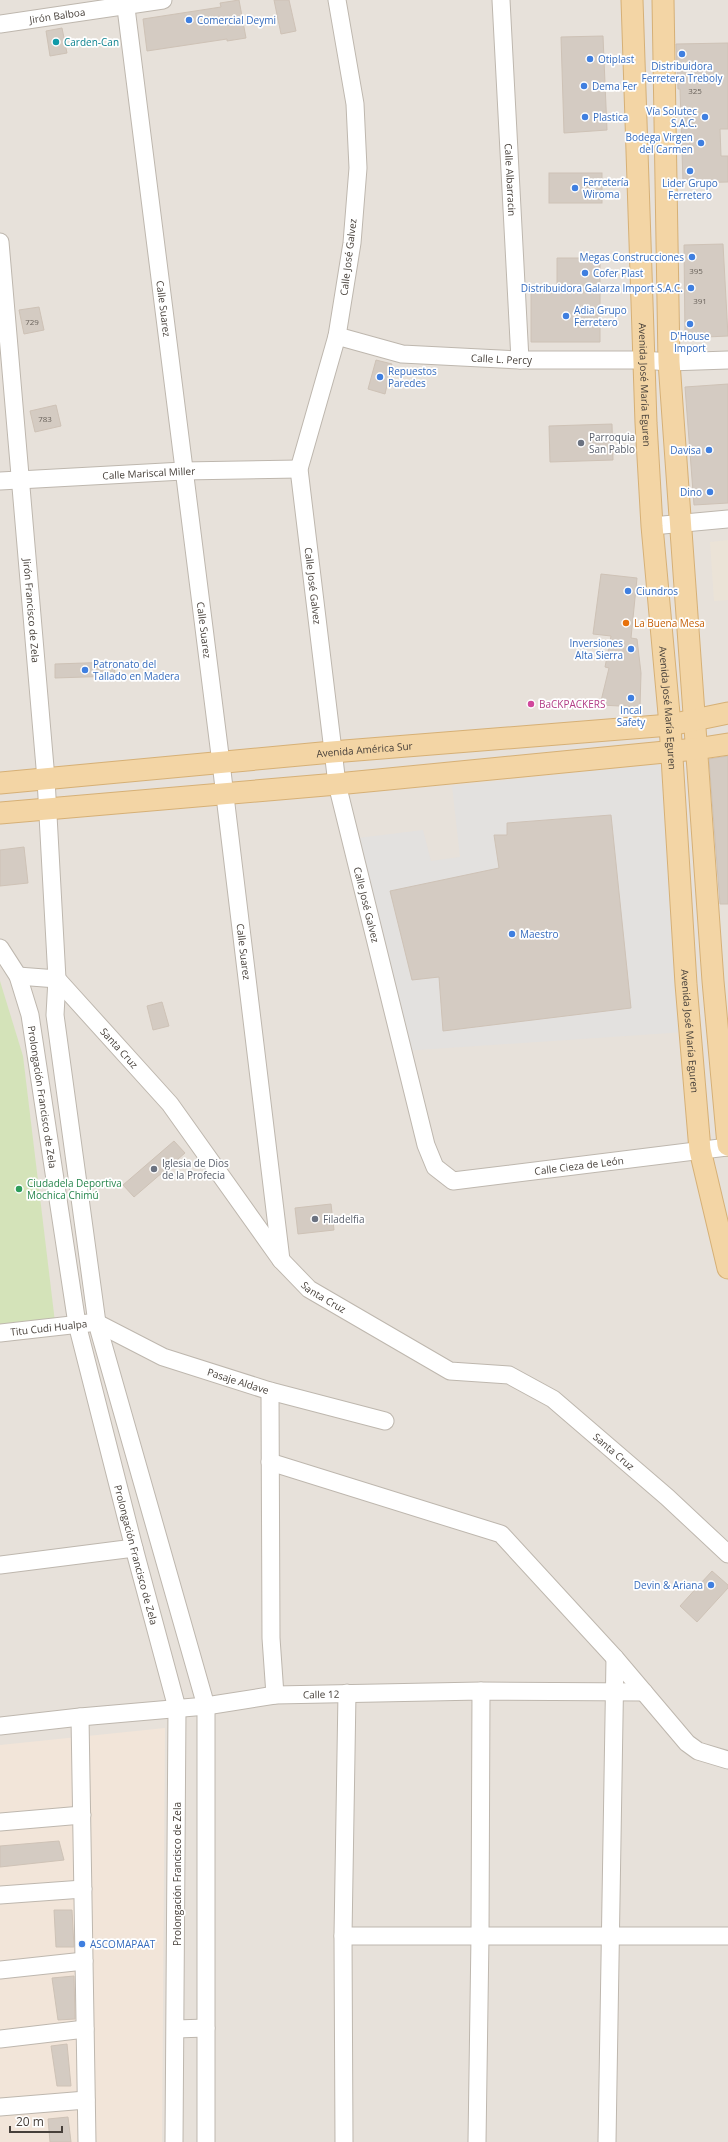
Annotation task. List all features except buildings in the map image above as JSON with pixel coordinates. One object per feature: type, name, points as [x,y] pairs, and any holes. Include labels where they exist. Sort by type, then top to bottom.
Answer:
[{"type":"main road","name":"Avenida José María Eguren","points":[[632,0],[646,423],[652,526],[670,725],[670,752],[686,984],[700,1150],[728,1268]]},
{"type":"main road","points":[[663,0],[669,362],[713,981],[728,1146]]},
{"type":"main road","points":[[646,423],[674,421]]},
{"type":"main road","name":"Avenida América Sur","points":[[0,783],[332,752],[670,725],[728,713]]},
{"type":"main road","points":[[541,736],[545,764]]},
{"type":"main road","points":[[0,813],[337,784],[670,752],[728,744]]},
{"type":"main road","points":[[686,984],[713,981]]},
{"type":"street","name":"Jirón Balboa","points":[[0,24],[126,3],[163,0]]},
{"type":"street","name":"Calle José Galvez","points":[[337,0],[355,104],[358,168],[352,243],[337,336],[299,469],[337,784],[426,1145],[435,1167]]},
{"type":"street","name":"Calle Albarracin","points":[[501,0],[520,360]]},
{"type":"street","name":"Calle Suarez","points":[[126,3],[183,471],[221,763],[281,1260]]},
{"type":"street","name":"Jirón Francisco de Zela","points":[[0,242],[46,779],[57,979]]},
{"type":"street","name":"Calle L. Percy","points":[[337,336],[402,354],[520,360],[643,360],[669,362],[728,360]]},
{"type":"street","name":"Calle Mariscal Miller","points":[[0,481],[183,471],[299,469]]},
{"type":"street","points":[[652,526],[728,519]]},
{"type":"street","points":[[0,948],[18,976],[57,979],[54,1015],[97,1323],[206,1706],[206,2142]]},
{"type":"street","name":"Prolongación Francisco de Zela","points":[[18,976],[30,1015],[78,1324],[134,1548],[177,1708],[176,2029],[174,2142]]},
{"type":"street","name":"Santa Cruz","points":[[57,979],[170,1104],[281,1260],[309,1289],[450,1371],[509,1376],[553,1399],[667,1497],[728,1554]]},
{"type":"street","name":"Calle Cieza de León","points":[[435,1167],[453,1181],[728,1146]]},
{"type":"street","name":"Titu Cudi Hualpa","points":[[0,1333],[97,1323]]},
{"type":"street","name":"Pasaje Aldave","points":[[97,1323],[163,1357],[270,1392],[385,1421]]},
{"type":"street","points":[[270,1392],[271,1638],[275,1695]]},
{"type":"street","points":[[270,1462],[501,1534],[615,1658],[690,1746],[698,1751],[728,1760]]},
{"type":"street","points":[[0,1565],[134,1548]]},
{"type":"street","points":[[606,2142],[616,1691],[615,1658]]},
{"type":"street","points":[[477,2142],[481,1691]]},
{"type":"street","name":"Calle 12","points":[[0,1726],[80,1717],[206,1706],[275,1695],[481,1691],[644,1692]]},
{"type":"street","points":[[344,2142],[343,1936],[347,1693]]},
{"type":"street","points":[[80,1717],[87,2142]]},
{"type":"street","points":[[0,1822],[82,1815]]},
{"type":"street","points":[[0,1895],[83,1888]]},
{"type":"street","points":[[343,1936],[728,1936]]},
{"type":"street","points":[[0,1970],[84,1961]]},
{"type":"street","points":[[176,2029],[206,2028]]},
{"type":"street","points":[[0,2039],[85,2029]]},
{"type":"street","points":[[0,2107],[86,2100]]},
{"type":"shaded area","points":[[0,0],[728,0],[728,2142],[0,2142]]},
{"type":"shaded area","points":[[728,540],[728,600],[714,601],[710,542]]},
{"type":"shaded area","points":[[665,763],[685,1032],[403,1051],[358,838],[423,830],[431,861],[460,857],[452,786]]},
{"type":"shaded area","name":"ASCOMAPAAT","points":[[165,1728],[162,2142],[0,2142],[0,1745]]},
{"type":"green space","name":"Ciudadela Deportiva Mochica Chimú","points":[[0,981],[23,1056],[55,1322],[0,1329]]},
{"type":"place","name":"Comercial Deymi","points":[[189,20]]},
{"type":"place","name":"Carden-Can","points":[[56,42]]},
{"type":"place","name":"Distribuidora Ferretera Treboly","points":[[682,54]]},
{"type":"place","name":"Otiplast","points":[[590,59]]},
{"type":"place","name":"Dema Fer","points":[[584,86]]},
{"type":"place","name":"Plastica","points":[[585,117]]},
{"type":"place","name":"Vía Solutec S.A.C.","points":[[705,117]]},
{"type":"place","name":"Bodega Virgen del Carmen","points":[[701,143]]},
{"type":"place","name":"Lider Grupo Ferretero","points":[[690,171]]},
{"type":"place","name":"Ferretería Wiroma","points":[[575,188]]},
{"type":"place","name":"Megas Construcciones","points":[[692,257]]},
{"type":"place","name":"Cofer Plast","points":[[585,273]]},
{"type":"place","name":"Distribuidora Galarza Import S.A.C.","points":[[691,288]]},
{"type":"place","name":"Adia Grupo Ferretero","points":[[566,316]]},
{"type":"place","name":"D'House Import","points":[[690,324]]},
{"type":"place","name":"Repuestos Paredes","points":[[380,377]]},
{"type":"place","name":"Parroquia San Pablo","points":[[581,443]]},
{"type":"place","name":"Davisa","points":[[709,450]]},
{"type":"place","name":"Dino","points":[[710,492]]},
{"type":"place","name":"Ciundros","points":[[628,591]]},
{"type":"place","name":"La Buena Mesa","points":[[626,623]]},
{"type":"place","name":"Inversiones Alta Sierra","points":[[631,649]]},
{"type":"place","name":"Patronato del Tallado en Madera","points":[[85,670]]},
{"type":"place","name":"Incal Safety","points":[[631,698]]},
{"type":"place","name":"BaCKPACKERS","points":[[531,704]]},
{"type":"place","name":"Maestro","points":[[512,934]]},
{"type":"place","name":"Iglesia de Dios de la Profecia","points":[[154,1169]]},
{"type":"place","name":"Ciudadela Deportiva Mochica Chimú","points":[[19,1189]]},
{"type":"place","name":"Filadelfia","points":[[315,1219]]},
{"type":"place","name":"Devin & Ariana","points":[[711,1585]]},
{"type":"place","name":"ASCOMAPAAT","points":[[82,1944]]}]
